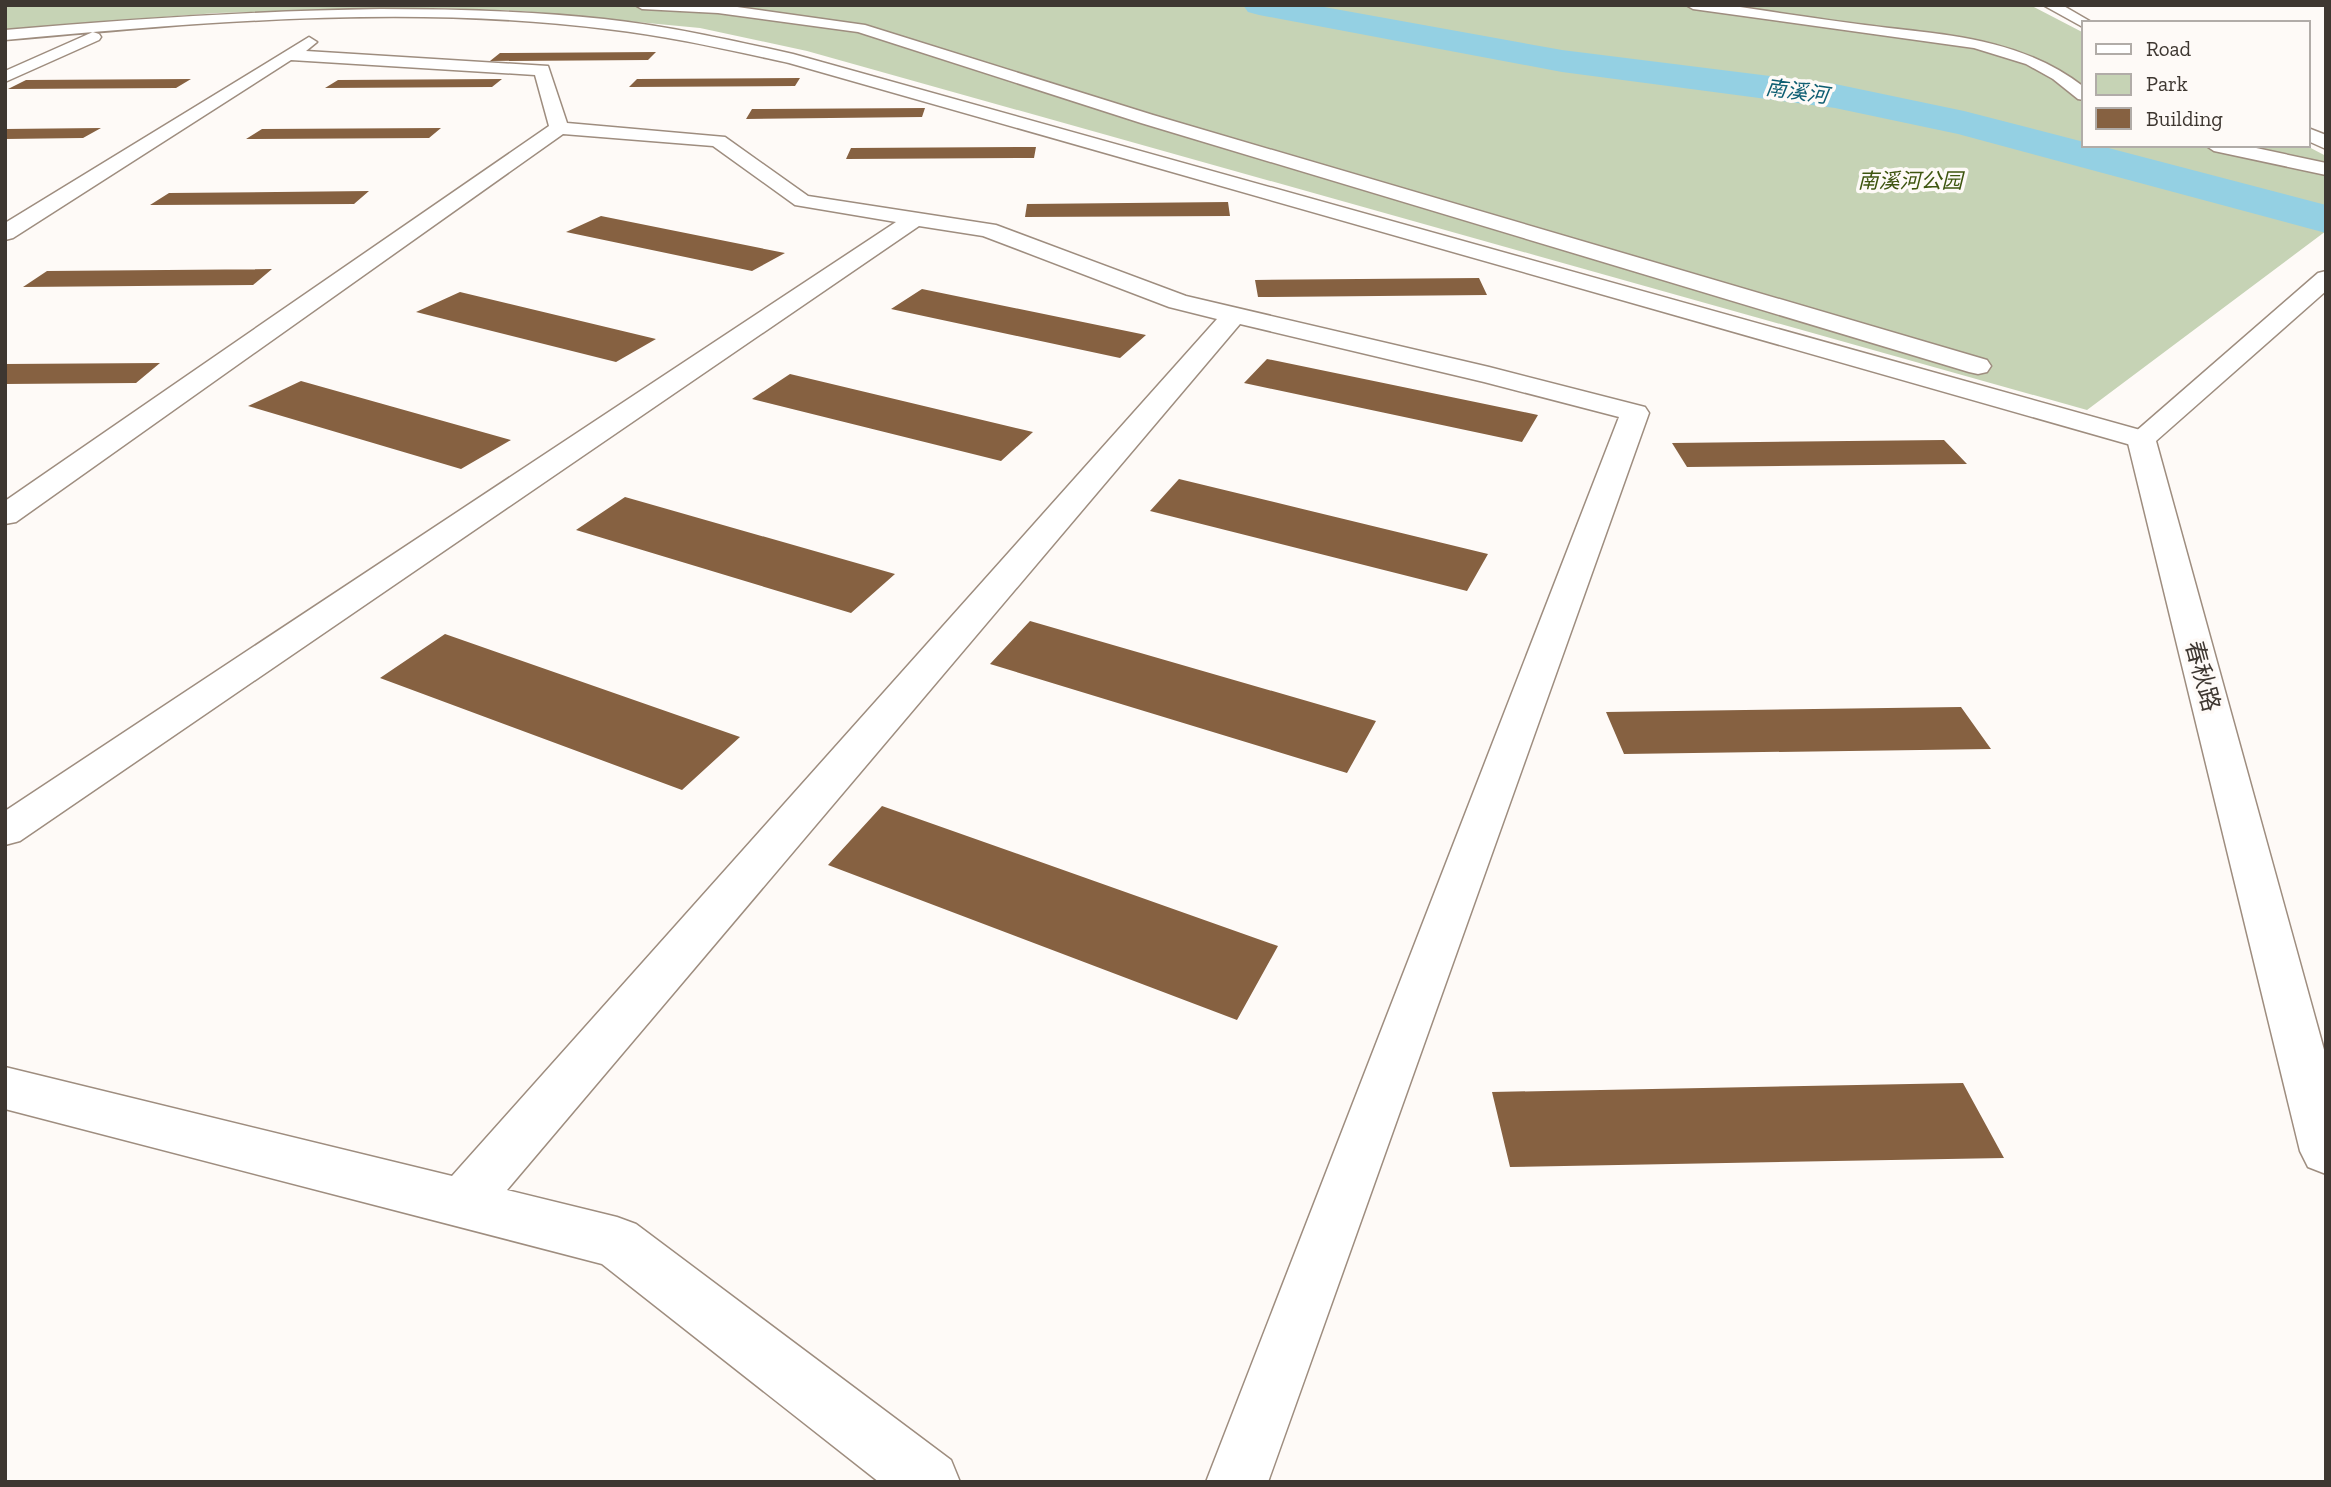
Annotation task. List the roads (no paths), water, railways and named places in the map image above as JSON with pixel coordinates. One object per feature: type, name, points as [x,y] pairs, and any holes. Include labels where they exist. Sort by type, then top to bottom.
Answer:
[{"type":"street","points":[[68,13],[431,5]]},
{"type":"street","points":[[642,5],[718,9],[860,28],[1147,119],[2001,373]]},
{"type":"street","points":[[1693,5],[1853,29],[1966,41],[2020,55],[2040,64],[2060,75],[2082,93]]},
{"type":"street","points":[[2050,5],[2082,21]]},
{"type":"street","points":[[5,233],[353,15]]},
{"type":"street","points":[[5,36],[117,26],[353,15],[468,16],[606,24],[689,37],[793,59],[2146,424],[2326,278]]},
{"type":"street","points":[[5,77],[117,26]]},
{"type":"street","points":[[288,55],[542,70],[559,128]]},
{"type":"street","points":[[5,515],[559,128],[718,141],[802,201],[988,230],[1178,302],[1489,374],[1635,413],[1237,1482]]},
{"type":"street","points":[[2310,135],[2326,143]]},
{"type":"street","points":[[2223,147],[2326,169]]},
{"type":"street","points":[[5,831],[915,219]]},
{"type":"street","points":[[462,1203],[1234,315]]},
{"type":"street","name":"春秋路","points":[[2146,424],[2326,1151]]},
{"type":"street","points":[[5,1088],[617,1242],[929,1482]]},
{"type":"waterway","name":"南溪河","points":[[1259,5],[1562,61],[1835,96],[1964,123],[2326,219]]},
{"type":"park label","name":"南溪河公园","points":[[1910,180]]}]
